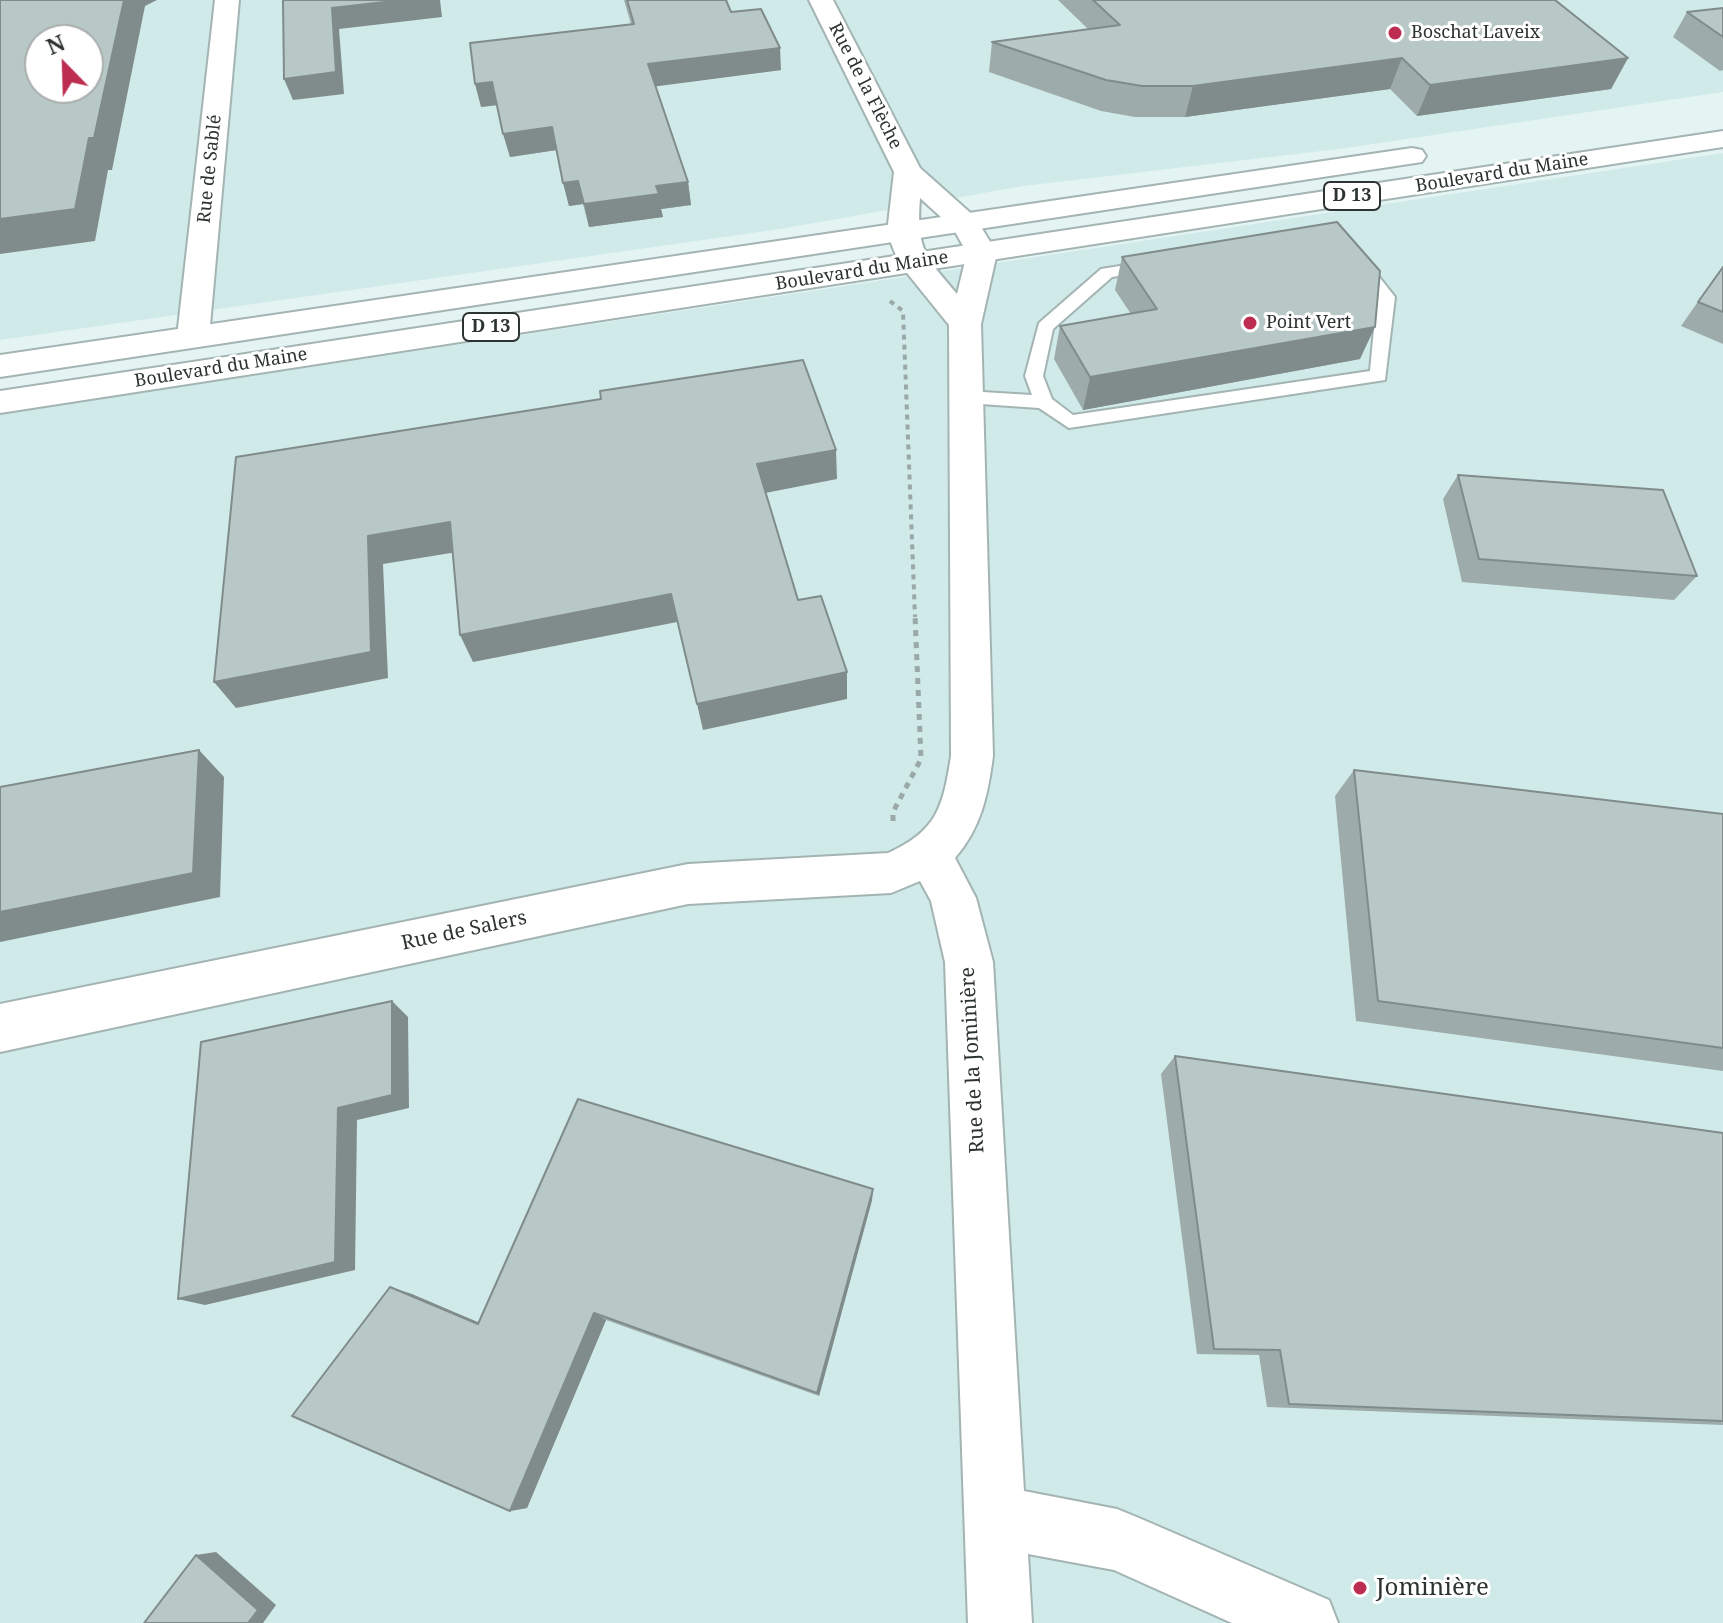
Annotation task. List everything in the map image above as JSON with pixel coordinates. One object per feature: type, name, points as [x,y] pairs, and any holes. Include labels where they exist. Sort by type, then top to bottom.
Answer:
[{"type":"street","name":"Rue de Sablé","points":[[193,337],[227,0]]},
{"type":"street","name":"Rue de la Flèche","points":[[821,0],[908,172]]},
{"type":"street","name":"Boulevard du Maine","points":[[0,402],[1723,139]]},
{"type":"street","name":"Boulevard du Maine","points":[[0,366],[1431,153]]},
{"type":"street","points":[[908,172],[965,223],[982,253],[965,324],[972,756],[964,811],[950,834],[911,864]]},
{"type":"street","points":[[908,172],[902,233],[914,263],[965,324]]},
{"type":"street","name":"Rue de Salers","points":[[0,1028],[688,884],[911,864]]},
{"type":"street","name":"Rue de la Jominière","points":[[911,864],[953,898],[969,962],[1000,1623]]},
{"type":"street","points":[[997,1517],[1117,1540],[1306,1623]]},
{"type":"lane","points":[[1169,264],[1107,273],[1045,327],[1034,376],[1044,402],[1069,422],[1379,376],[1386,297],[1350,251]]},
{"type":"lane","points":[[966,397],[1044,402]]},
{"type":"path","points":[[885,297],[903,311],[921,759],[893,812],[911,864]]},
{"type":"shaded area","points":[[0,0],[1723,0],[1723,92],[1339,149],[1023,186],[780,229],[0,340]]},
{"type":"shaded area","points":[[1723,153],[1723,1623],[0,1623],[0,414]]},
{"type":"building","points":[[0,0],[124,0],[104,92],[104,24],[24,24],[24,104],[101,104],[94,138],[89,138],[75,209],[0,219]]},
{"type":"building","points":[[283,0],[402,0],[332,8],[336,72],[284,79]]},
{"type":"building","points":[[627,0],[726,0],[731,12],[761,9],[780,48],[648,64],[688,182],[656,186],[659,194],[584,204],[578,181],[563,183],[552,127],[503,134],[492,82],[475,84],[470,43],[634,24]]},
{"type":"building","points":[[1093,0],[1555,0],[1628,58],[1430,85],[1402,58],[1193,86],[1142,86],[1106,80],[992,42],[1120,25]]},
{"type":"building","points":[[1723,8],[1723,37],[1687,12]]},
{"type":"building","name":"Point Vert","points":[[1337,222],[1380,271],[1375,327],[1090,377],[1060,326],[1157,309],[1122,257]]},
{"type":"building","points":[[1723,267],[1723,312],[1698,302]]},
{"type":"building","points":[[803,360],[836,450],[757,464],[798,600],[821,596],[847,672],[697,704],[671,594],[460,635],[450,522],[368,536],[371,652],[214,682],[236,457],[601,399],[600,391]]},
{"type":"building","points":[[1458,475],[1663,490],[1697,576],[1479,559]]},
{"type":"building","points":[[199,750],[193,873],[0,912],[0,787]]},
{"type":"building","points":[[1354,770],[1723,814],[1723,1048],[1378,1001]]},
{"type":"building","points":[[392,1001],[392,1095],[338,1108],[335,1262],[178,1299],[201,1042]]},
{"type":"building","points":[[1175,1056],[1723,1133],[1723,1421],[1289,1404],[1280,1350],[1214,1349]]},
{"type":"building","points":[[578,1099],[873,1189],[817,1393],[594,1313],[510,1511],[292,1416],[390,1287],[478,1324]]},
{"type":"building","points":[[196,1555],[258,1610],[248,1623],[144,1623]]},
{"type":"place","name":"Boschat Laveix","points":[[1395,33]]},
{"type":"place","name":"Point Vert","points":[[1250,323]]},
{"type":"place","name":"Jominière","points":[[1360,1588]]}]
